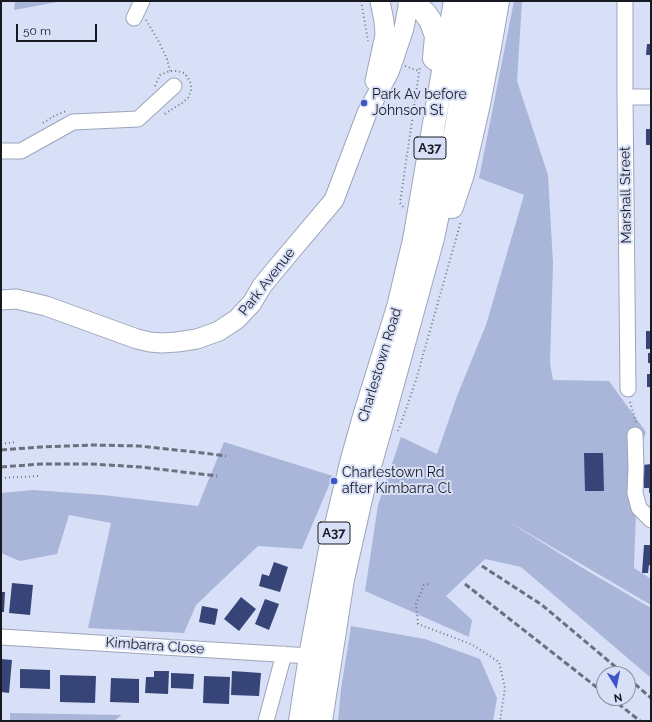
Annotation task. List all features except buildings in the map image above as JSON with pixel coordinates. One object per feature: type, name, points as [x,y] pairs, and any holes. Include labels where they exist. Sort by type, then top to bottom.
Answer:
[{"type":"highway","points":[[412,1],[430,20],[436,36],[434,58],[442,73]]},
{"type":"highway","name":"A37","points":[[442,73],[455,1]]},
{"type":"highway","points":[[433,238],[445,230],[462,174],[479,104],[498,1]]},
{"type":"highway","name":"A37","points":[[433,238],[456,128],[475,6]]},
{"type":"highway","name":"Charlestown Road","points":[[300,721],[310,656],[337,519],[365,413],[398,307],[414,240],[442,73]]},
{"type":"highway","name":"Charlestown Road","points":[[321,721],[343,579],[363,490],[433,238]]},
{"type":"main road","name":"Park Avenue","points":[[367,113],[384,39],[384,21],[380,1]]},
{"type":"main road","points":[[392,1],[404,1]]},
{"type":"main road","name":"Park Avenue","points":[[1,300],[16,300],[46,306],[124,335],[150,342],[162,343],[197,339],[220,331],[237,320],[252,303],[266,281],[334,200],[367,113],[393,61],[404,28],[408,1]]},
{"type":"street","name":"Marshall Street","points":[[625,1],[628,389]]},
{"type":"street","points":[[475,6],[482,35],[490,47]]},
{"type":"street","points":[[1,151],[21,151],[73,122],[138,119],[174,86]]},
{"type":"street","points":[[625,97],[651,97]]},
{"type":"street","points":[[635,435],[635,493],[639,508],[651,520]]},
{"type":"street","name":"Charlestown Road","points":[[313,721],[314,669],[310,656],[322,647],[328,611],[343,579]]},
{"type":"street","name":"Kimbarra Close","points":[[1,636],[310,656]]},
{"type":"street","points":[[266,721],[284,654]]},
{"type":"path","points":[[361,1],[369,43]]},
{"type":"path","points":[[137,11],[147,21],[158,40],[167,59],[170,71]]},
{"type":"path","points":[[400,203],[420,63]]},
{"type":"path","points":[[404,66],[419,71]]},
{"type":"path","points":[[628,389],[628,395],[636,424],[635,435]]},
{"type":"path","points":[[1,444],[16,442]]},
{"type":"path","points":[[1,478],[39,476]]},
{"type":"path","points":[[428,584],[424,586],[416,604],[418,624],[471,644],[499,662],[505,688],[500,721]]},
{"type":"shaded area","points":[[15,1],[63,1],[14,10]]},
{"type":"shaded area","points":[[514,1],[522,1],[517,81],[548,175],[553,263],[550,363],[553,380],[609,381],[646,432],[638,454],[634,568],[651,579],[651,605],[506,520],[586,570],[651,608],[651,678],[521,567],[485,559],[446,596],[472,620],[469,637],[365,591],[378,505],[401,437],[437,454],[457,396],[486,325],[524,195],[479,178]]},
{"type":"shaded area","points":[[224,442],[333,476],[302,549],[258,546],[196,605],[184,633],[88,628],[111,523],[69,515],[57,554],[20,561],[1,553],[1,493],[33,490],[103,495],[198,506]]},
{"type":"shaded area","points":[[351,626],[425,639],[480,659],[497,698],[493,721],[338,721],[341,689]]},
{"type":"shaded area","points":[[10,713],[122,715],[114,721],[10,721]]},
{"type":"railway","points":[[1,450],[94,445],[139,446],[226,456]]},
{"type":"railway","points":[[1,467],[41,464],[91,464],[141,467],[217,476]]},
{"type":"railway","points":[[482,566],[542,605],[614,666]]},
{"type":"railway","points":[[465,584],[596,687]]},
{"type":"railway","points":[[636,685],[651,698]]},
{"type":"railway","points":[[621,706],[640,721]]},
{"type":"place","name":"Park Av before Johnson St","points":[[364,103]]},
{"type":"place","name":"Charlestown Rd after Kimbarra Cl","points":[[334,481]]}]
